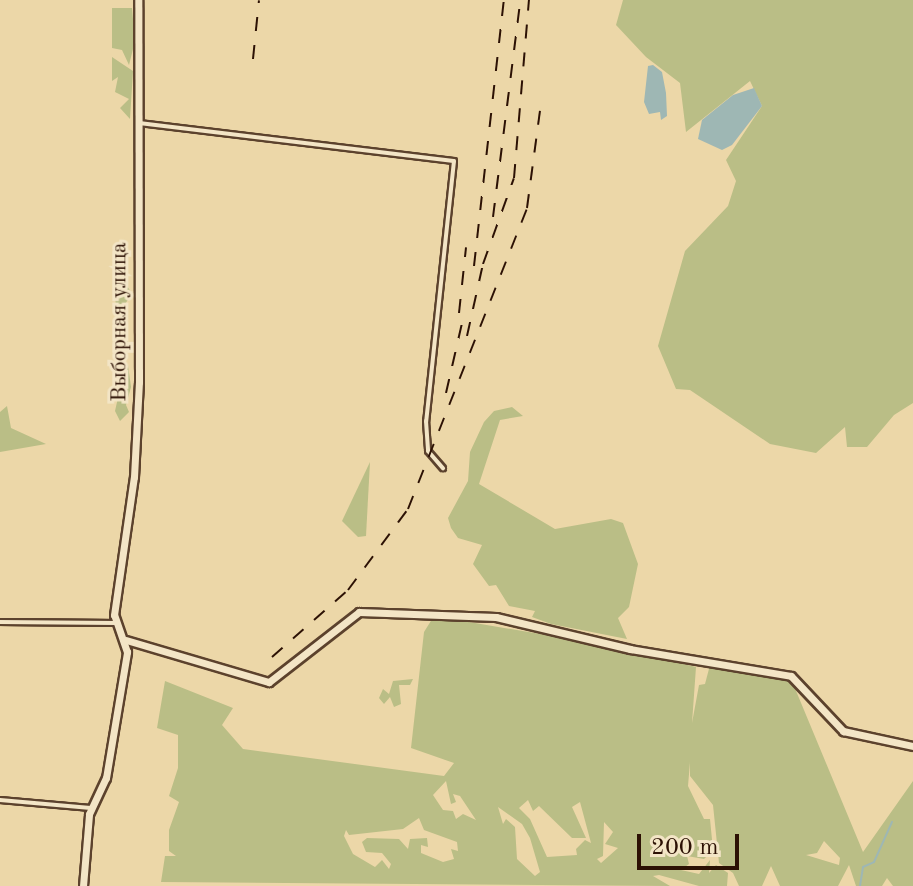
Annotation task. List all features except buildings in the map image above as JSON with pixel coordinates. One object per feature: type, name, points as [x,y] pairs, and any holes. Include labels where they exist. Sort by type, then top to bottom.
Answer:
[{"type":"main road","name":"Выборная улица","points":[[115,623],[139,396],[138,0]]},
{"type":"main road","points":[[126,640],[269,682],[359,612],[496,617],[630,649],[791,676],[843,731],[913,746]]},
{"type":"main road","points":[[83,886],[91,808],[109,764],[126,640],[115,623]]},
{"type":"street","points":[[139,123],[454,161],[426,421],[428,451],[443,468]]},
{"type":"street","points":[[0,622],[115,623]]},
{"type":"street","points":[[0,800],[91,808]]},
{"type":"green space","points":[[623,0],[913,0],[913,403],[894,415],[867,447],[847,447],[845,427],[816,453],[770,444],[690,390],[676,389],[658,346],[685,251],[728,206],[736,181],[726,160],[762,106],[750,81],[686,132],[680,83],[646,57],[616,25]]},
{"type":"green space","points":[[112,8],[132,8],[135,41],[129,65],[122,50],[112,48]]},
{"type":"green space","points":[[112,57],[133,71],[130,119],[120,108],[129,99],[115,92],[118,77],[112,81]]},
{"type":"green space","points":[[125,282],[132,294],[125,304],[128,343],[123,359],[115,298]]},
{"type":"green space","points":[[122,362],[128,365],[131,387],[126,405],[129,412],[120,421],[115,411],[122,380],[117,364]]},
{"type":"green space","points":[[7,406],[11,428],[46,444],[0,452],[0,412]]},
{"type":"green space","points":[[512,407],[523,416],[500,420],[479,484],[555,529],[611,519],[623,523],[638,564],[629,607],[618,618],[627,639],[551,624],[532,617],[535,611],[509,606],[496,585],[489,586],[473,564],[482,545],[458,538],[451,528],[448,518],[468,481],[470,452],[484,422],[494,411]]},
{"type":"green space","points":[[370,462],[366,536],[358,537],[342,521]]},
{"type":"green space","points":[[434,616],[605,645],[696,667],[692,723],[699,685],[705,684],[710,665],[782,677],[794,686],[863,852],[913,781],[913,886],[893,886],[887,878],[882,886],[856,886],[849,865],[838,886],[780,886],[771,866],[762,886],[739,886],[733,873],[719,863],[713,805],[690,776],[690,762],[688,786],[704,819],[710,819],[713,850],[704,859],[687,856],[689,864],[681,870],[699,874],[710,860],[709,873],[716,865],[728,873],[727,886],[699,886],[659,875],[653,876],[670,886],[161,882],[165,856],[176,856],[169,851],[169,830],[179,802],[169,796],[178,768],[178,735],[157,728],[165,681],[233,708],[222,725],[243,749],[444,776],[454,763],[411,748],[424,632]],"holes":[[[446,781],[451,804],[456,802],[453,794],[460,796],[476,820],[463,814],[456,819],[453,811],[443,810],[433,795]],[[528,800],[533,811],[539,806],[572,838],[586,838],[572,807],[580,802],[591,843],[585,840],[576,849],[577,855],[547,857],[530,819],[519,808]],[[498,807],[522,824],[530,838],[540,872],[535,876],[517,859],[515,827],[506,819],[503,824]],[[419,818],[424,830],[457,842],[458,851],[451,849],[454,859],[443,862],[421,853],[421,845],[428,847],[427,838],[410,839],[408,849],[399,839],[367,838],[362,842],[366,852],[382,853],[391,864],[389,869],[382,860],[375,867],[353,854],[344,836],[346,830],[349,835],[403,829]],[[604,822],[613,832],[605,844],[618,848],[601,863],[597,859],[603,856]],[[824,841],[840,858],[839,865],[806,855],[817,853]]]},
{"type":"green space","points":[[413,679],[410,685],[399,685],[401,704],[394,707],[390,697],[384,704],[379,698],[383,689],[389,694],[393,681]]},
{"type":"water","points":[[653,65],[662,72],[666,93],[667,116],[661,120],[660,112],[649,114],[644,102],[648,66]]},
{"type":"water","points":[[754,88],[762,106],[732,145],[722,150],[698,139],[702,120],[733,95]]},
{"type":"waterway","points":[[860,886],[863,867],[874,862],[892,822]]},
{"type":"railway","points":[[253,59],[259,0]]},
{"type":"railway","points":[[474,266],[504,0]]},
{"type":"railway","points":[[467,336],[483,264],[514,178],[529,0]]},
{"type":"railway","points":[[493,217],[520,2]]},
{"type":"railway","points":[[272,657],[348,590],[408,509],[527,208],[541,103]]},
{"type":"railway","points":[[459,313],[466,247]]},
{"type":"railway","points":[[446,393],[462,323]]}]
